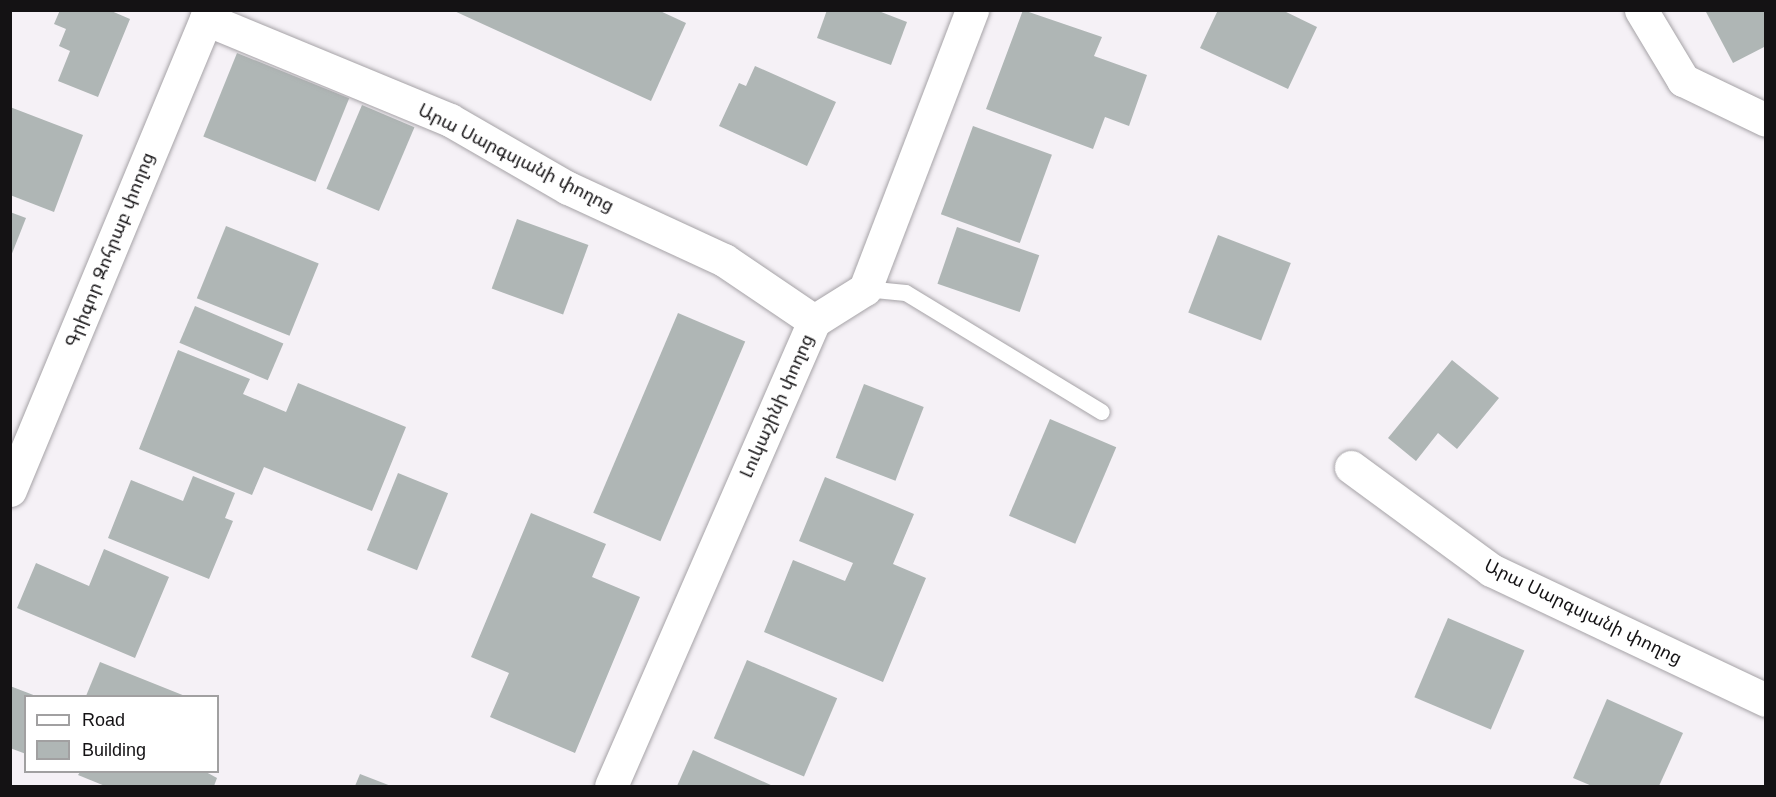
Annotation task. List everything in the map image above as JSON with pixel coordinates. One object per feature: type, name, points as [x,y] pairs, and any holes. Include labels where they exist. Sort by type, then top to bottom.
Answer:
[{"type":"street","points":[[865,289],[972,10]]},
{"type":"street","points":[[1641,10],[1683,80],[1766,120]]},
{"type":"street","name":"Արա Սարգսյանի փողոց","points":[[207,14],[450,120],[568,188],[724,260],[814,321]]},
{"type":"street","name":"Գրիգոր Զոհրաբ փողոց","points":[[10,490],[207,14]]},
{"type":"street","name":"Լուկաշինի փողոց","points":[[611,786],[814,321],[865,289]]},
{"type":"street","name":"Արա Սարգսյանի փողոց","points":[[1351,467],[1491,570],[1766,700]]},
{"type":"lane","points":[[865,289],[906,293],[1102,412]]},
{"type":"building","points":[[60,10],[109,10],[130,19],[98,97],[58,81],[70,51],[59,46],[66,29],[54,24]]},
{"type":"building","points":[[452,10],[658,10],[686,23],[651,101]]},
{"type":"building","points":[[827,10],[876,10],[907,22],[891,65],[817,38]]},
{"type":"building","points":[[1023,10],[1102,37],[1094,56],[1147,75],[1129,126],[1105,117],[1093,149],[986,109]]},
{"type":"building","points":[[1218,10],[1282,10],[1317,27],[1288,89],[1200,48]]},
{"type":"building","points":[[1705,10],[1766,10],[1766,46],[1733,63]]},
{"type":"building","points":[[237,53],[349,98],[315,182],[203,136]]},
{"type":"building","points":[[755,66],[836,102],[807,166],[719,126],[739,83],[746,86]]},
{"type":"building","points":[[362,105],[414,127],[379,211],[326,189]]},
{"type":"building","points":[[10,107],[83,135],[54,212],[10,195]]},
{"type":"building","points":[[973,126],[1052,155],[1020,243],[941,214]]},
{"type":"building","points":[[10,212],[26,218],[11,256],[10,256]]},
{"type":"building","points":[[517,219],[588,245],[563,315],[492,289]]},
{"type":"building","points":[[226,226],[319,263],[289,336],[197,298]]},
{"type":"building","points":[[957,227],[1039,255],[1020,312],[937,284]]},
{"type":"building","points":[[1218,235],[1291,263],[1261,340],[1188,312]]},
{"type":"building","points":[[195,306],[283,344],[268,380],[179,343]]},
{"type":"building","points":[[678,313],[745,342],[660,541],[593,513]]},
{"type":"building","points":[[178,350],[250,379],[243,394],[286,412],[298,383],[406,427],[372,511],[264,467],[252,495],[139,449]]},
{"type":"building","points":[[1452,360],[1499,398],[1457,449],[1438,433],[1416,461],[1388,438]]},
{"type":"building","points":[[864,384],[924,407],[895,481],[836,458]]},
{"type":"building","points":[[1050,419],[1116,447],[1075,544],[1009,516]]},
{"type":"building","points":[[398,473],[448,493],[417,570],[367,550]]},
{"type":"building","points":[[193,476],[235,493],[225,518],[233,521],[209,579],[108,538],[131,480],[183,501]]},
{"type":"building","points":[[825,477],[914,514],[893,564],[926,578],[883,682],[764,632],[793,560],[845,581],[853,563],[799,541]]},
{"type":"building","points":[[531,513],[606,544],[592,577],[640,597],[575,753],[490,717],[509,673],[471,657]]},
{"type":"building","points":[[104,549],[169,577],[135,658],[17,608],[36,563],[89,586]]},
{"type":"building","points":[[1448,618],[1524,650],[1491,730],[1414,697]]},
{"type":"building","points":[[747,660],[837,698],[804,777],[714,738]]},
{"type":"building","points":[[100,662],[182,695],[86,695]]},
{"type":"building","points":[[10,686],[33,695],[24,695],[24,753],[10,748]]},
{"type":"building","points":[[1607,699],[1683,733],[1659,786],[1592,786],[1573,778]]},
{"type":"building","points":[[693,750],[773,786],[677,786]]},
{"type":"building","points":[[79,773],[208,773],[217,778],[214,786],[105,786],[78,775]]},
{"type":"building","points":[[360,774],[391,786],[355,786]]}]
